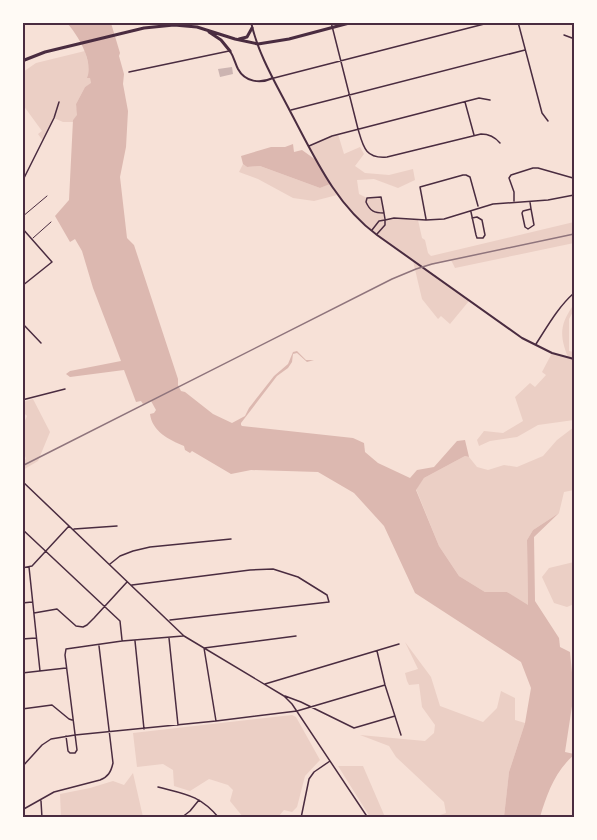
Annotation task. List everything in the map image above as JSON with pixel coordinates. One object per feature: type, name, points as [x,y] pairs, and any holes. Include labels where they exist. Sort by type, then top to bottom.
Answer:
[{"type":"main road","points":[[22,61],[45,52],[160,26],[187,26],[258,44],[289,39],[353,22]]},
{"type":"main road","points":[[235,39],[247,37],[252,28]]},
{"type":"main road","points":[[205,30],[221,40],[230,51]]},
{"type":"street","points":[[251,22],[262,57],[309,147],[337,195],[355,217],[376,235],[503,326],[552,353],[574,359]]},
{"type":"street","points":[[331,22],[358,129],[367,152],[374,157],[387,157],[474,135],[488,134],[500,143]]},
{"type":"street","points":[[129,72],[230,51],[239,70],[248,79],[259,81],[492,22]]},
{"type":"street","points":[[518,22],[542,113],[548,121]]},
{"type":"street","points":[[564,35],[574,37]]},
{"type":"street","points":[[290,110],[525,50]]},
{"type":"street","points":[[309,147],[332,136],[465,101],[479,98],[490,100]]},
{"type":"street","points":[[465,101],[474,135]]},
{"type":"street","points":[[22,182],[54,118],[59,102]]},
{"type":"street","points":[[514,202],[514,192],[509,178],[511,175],[538,168],[573,178]]},
{"type":"street","points":[[574,173],[574,189]]},
{"type":"street","points":[[426,220],[420,188],[463,175],[470,177],[479,208]]},
{"type":"street","points":[[371,231],[379,221],[394,218],[444,219],[493,204],[530,202],[574,195]]},
{"type":"street","points":[[376,235],[385,220],[384,213],[381,197],[367,198],[366,202],[370,210],[384,213]]},
{"type":"street","points":[[530,202],[534,225],[526,228],[522,213],[531,209]]},
{"type":"street","points":[[470,210],[476,235],[483,238],[485,235],[482,220],[477,217],[472,218]]},
{"type":"street","points":[[22,228],[52,262],[22,286]]},
{"type":"street","points":[[536,345],[552,320],[574,293]]},
{"type":"street","points":[[22,323],[41,343]]},
{"type":"street","points":[[22,330],[26,327]]},
{"type":"street","points":[[22,400],[65,388]]},
{"type":"street","points":[[23,482],[184,636],[284,696],[354,728],[395,716]]},
{"type":"street","points":[[22,568],[29,567],[70,526]]},
{"type":"street","points":[[73,529],[117,526]]},
{"type":"street","points":[[22,529],[120,621],[123,641]]},
{"type":"street","points":[[110,564],[120,556],[150,547],[231,539]]},
{"type":"street","points":[[29,567],[40,671]]},
{"type":"street","points":[[131,585],[273,569],[298,577],[327,595],[329,602],[168,621]]},
{"type":"street","points":[[34,613],[57,609],[76,626],[87,626],[128,582]]},
{"type":"street","points":[[22,603],[33,602]]},
{"type":"street","points":[[66,736],[68,752],[72,754],[77,750],[66,649],[184,636]]},
{"type":"street","points":[[204,648],[296,636]]},
{"type":"street","points":[[169,637],[178,725]]},
{"type":"street","points":[[22,639],[37,638]]},
{"type":"street","points":[[135,640],[144,729]]},
{"type":"street","points":[[264,685],[399,644]]},
{"type":"street","points":[[22,810],[54,792],[99,780],[109,774],[113,763],[99,645]]},
{"type":"street","points":[[204,648],[216,721]]},
{"type":"street","points":[[376,650],[401,735]]},
{"type":"street","points":[[22,673],[67,668]]},
{"type":"street","points":[[22,767],[51,738],[297,711],[385,685]]},
{"type":"street","points":[[284,696],[297,711],[368,818]]},
{"type":"street","points":[[22,709],[52,705],[73,720]]},
{"type":"street","points":[[301,818],[309,779],[314,772],[330,761]]},
{"type":"street","points":[[158,787],[200,800],[207,804],[219,818]]},
{"type":"street","points":[[40,800],[42,818]]},
{"type":"street","points":[[181,818],[190,812],[200,800]]},
{"type":"lane","points":[[22,217],[47,196]]},
{"type":"lane","points":[[32,239],[51,222]]},
{"type":"shaded area","points":[[67,23],[111,23],[120,53],[128,111],[126,147],[120,177],[127,238],[134,245],[181,391],[213,414],[232,423],[245,416],[274,376],[288,364],[293,352],[297,351],[306,360],[314,360],[307,362],[297,353],[293,354],[288,368],[277,376],[241,423],[242,426],[353,438],[364,443],[365,452],[378,463],[410,478],[417,470],[434,467],[457,441],[465,440],[469,457],[465,456],[424,478],[416,490],[439,546],[459,576],[485,592],[507,592],[528,605],[527,540],[533,530],[559,513],[534,537],[535,601],[559,638],[560,647],[570,652],[574,693],[565,752],[574,755],[557,776],[540,817],[504,817],[509,772],[525,723],[531,688],[521,662],[415,593],[384,526],[354,493],[318,472],[251,470],[231,474],[192,451],[190,453],[185,450],[184,446],[167,438],[158,430],[151,420],[150,414],[156,410],[151,401],[143,404],[141,401],[136,402],[124,370],[70,377],[66,374],[70,371],[121,361],[93,288],[82,251],[75,239],[70,242],[55,216],[69,200],[73,120],[77,115],[76,104],[85,87],[91,83],[90,78],[87,78],[89,72],[84,49]]},
{"type":"shaded area","points":[[85,51],[91,84],[85,87],[76,104],[78,115],[73,122],[63,122],[54,118],[43,141],[38,134],[42,131],[23,105],[23,72],[36,63]]},
{"type":"shaded area","points":[[338,134],[344,154],[360,147],[364,154],[355,166],[365,173],[389,175],[413,169],[415,180],[398,188],[374,179],[357,180],[359,194],[367,198],[381,197],[385,220],[394,218],[418,220],[422,238],[431,256],[574,222],[574,243],[455,268],[451,260],[424,267],[469,301],[450,324],[441,316],[438,319],[422,299],[413,261],[363,223],[337,195],[314,201],[293,198],[258,179],[239,172],[243,164],[247,167],[260,166],[320,188],[329,184],[309,147]]},
{"type":"shaded area","points":[[293,144],[294,152],[302,150],[316,160],[330,184],[320,188],[260,166],[247,167],[243,164],[241,156],[271,147],[285,147]]},
{"type":"shaded area","points":[[574,304],[574,310],[569,319],[569,351],[574,352],[574,420],[538,425],[517,437],[490,441],[479,446],[477,440],[484,431],[503,433],[523,421],[515,397],[530,383],[535,387],[546,375],[542,372],[552,353],[568,357],[562,330]]},
{"type":"shaded area","points":[[33,399],[50,432],[38,461],[23,470],[23,461],[26,459],[22,432],[27,416],[23,412],[23,402]]},
{"type":"shaded area","points":[[574,427],[574,490],[564,492],[559,513],[533,530],[527,540],[528,606],[507,592],[485,592],[459,576],[439,546],[416,489],[424,478],[465,456],[469,457],[477,467],[488,470],[504,465],[517,467],[543,456],[557,440]]},
{"type":"shaded area","points":[[574,562],[574,604],[567,607],[554,603],[542,577],[549,568]]},
{"type":"shaded area","points":[[405,642],[431,677],[440,706],[483,722],[497,708],[501,691],[515,698],[515,720],[525,723],[509,772],[504,817],[434,817],[446,813],[444,802],[396,757],[389,746],[360,735],[425,741],[434,733],[435,725],[422,707],[419,684],[409,685],[407,681],[405,673],[418,669]]},
{"type":"shaded area","points":[[292,715],[296,717],[320,760],[305,776],[297,807],[292,812],[284,810],[278,817],[243,817],[230,801],[233,790],[228,785],[209,779],[190,791],[174,786],[173,770],[163,764],[137,767],[133,733]]},
{"type":"shaded area","points":[[338,766],[363,766],[385,817],[370,817]]},
{"type":"shaded area","points":[[133,773],[143,817],[61,817],[60,794],[113,781],[124,785]]},
{"type":"building","points":[[232,67],[233,74],[220,77],[218,69]]},
{"type":"railway","points":[[22,466],[392,279],[432,264],[574,234]]}]
